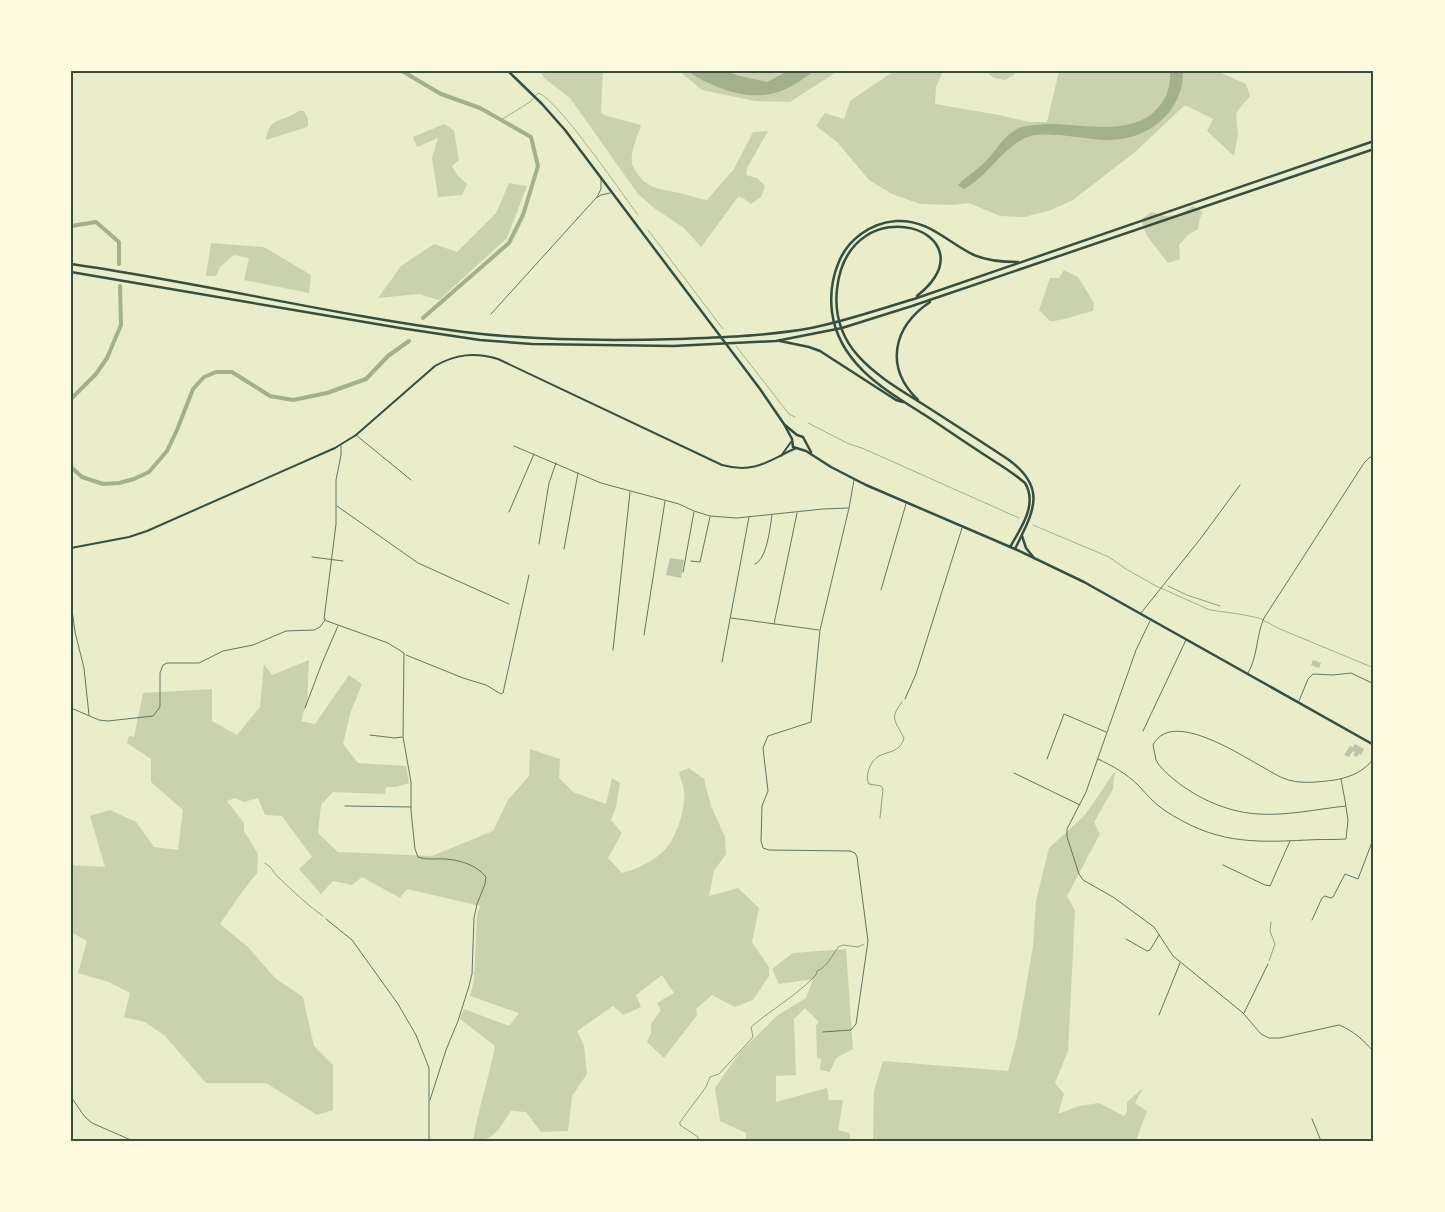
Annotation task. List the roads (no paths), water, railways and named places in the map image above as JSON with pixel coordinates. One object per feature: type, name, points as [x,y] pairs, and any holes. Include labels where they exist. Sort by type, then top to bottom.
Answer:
[{"type":"main road","points":[[508,71],[565,130],[710,321],[784,424],[796,448]]},
{"type":"main road","points":[[71,264],[150,276],[397,322],[464,332],[536,338],[634,340],[749,337],[782,333],[837,322],[914,299],[1372,142]]},
{"type":"main road","points":[[71,272],[337,318],[488,341],[583,346],[658,346],[776,341],[842,328],[933,299],[1373,149]]},
{"type":"main road","points":[[1010,547],[1030,506],[1031,498],[1025,483],[905,403],[873,380],[856,364],[846,351],[838,335],[833,317],[832,289],[834,274],[840,259],[853,240],[879,224],[894,221],[917,222],[934,229],[968,252],[981,258],[1020,262]]},
{"type":"main road","points":[[914,299],[930,285],[938,274],[940,267],[939,251],[932,238],[920,230],[906,226],[880,230],[864,238],[846,258],[837,288],[838,315],[844,333],[855,353],[868,367],[1009,460],[1026,475],[1033,488],[1034,501],[1015,549]]},
{"type":"main road","points":[[924,404],[903,381],[898,367],[897,348],[902,332],[909,320],[917,311],[933,299]]},
{"type":"main road","points":[[776,341],[809,346],[820,351],[896,400],[905,403]]},
{"type":"main road","points":[[71,548],[130,537],[252,486],[340,445],[356,435],[435,366],[454,357],[476,354],[490,356],[722,465],[752,468],[768,463],[796,448],[801,449],[854,480],[1015,549],[1084,582],[1374,745]]},
{"type":"main road","points":[[784,424],[797,435],[803,436],[812,454]]},
{"type":"main road","points":[[779,458],[797,435]]},
{"type":"main road","points":[[801,449],[805,442]]},
{"type":"main road","points":[[1022,534],[1026,548],[1034,558]]},
{"type":"street","points":[[491,314],[596,198],[601,189],[601,178]]},
{"type":"street","points":[[596,198],[611,192]]},
{"type":"street","points":[[356,435],[410,480]]},
{"type":"street","points":[[71,708],[108,721],[153,716],[160,707],[160,673],[163,665],[167,663],[201,663],[223,652],[253,645],[286,631],[314,630],[320,627],[325,620],[336,506],[336,480],[341,455],[340,445]]},
{"type":"street","points":[[514,446],[556,462],[601,483],[679,504],[710,516],[749,516],[849,508]]},
{"type":"street","points":[[509,512],[534,454]]},
{"type":"street","points":[[1247,674],[1254,659],[1264,618],[1364,463],[1370,457],[1374,457]]},
{"type":"street","points":[[539,544],[549,483],[556,462]]},
{"type":"street","points":[[564,549],[578,473]]},
{"type":"street","points":[[823,1032],[851,1030],[855,1027],[868,941],[857,856],[850,851],[769,850],[763,848],[761,841],[762,806],[768,791],[763,748],[768,736],[811,722],[820,630],[854,480]]},
{"type":"street","points":[[1140,613],[1201,538],[1240,485]]},
{"type":"street","points":[[613,650],[630,492]]},
{"type":"street","points":[[644,635],[665,501]]},
{"type":"street","points":[[881,590],[907,503]]},
{"type":"street","points":[[336,506],[418,562],[509,604]]},
{"type":"street","points":[[688,509],[691,506]]},
{"type":"street","points":[[683,572],[694,511]]},
{"type":"street","points":[[774,624],[797,512]]},
{"type":"street","points":[[755,564],[759,562],[764,553],[772,514]]},
{"type":"street","points":[[691,561],[700,562],[710,516]]},
{"type":"street","points":[[722,662],[749,516]]},
{"type":"street","points":[[905,699],[916,674],[962,527]]},
{"type":"street","points":[[312,557],[343,561]]},
{"type":"street","points":[[325,620],[388,643],[405,655],[486,685],[501,694],[503,693],[529,575]]},
{"type":"street","points":[[71,602],[75,632],[84,668],[89,715]]},
{"type":"street","points":[[730,618],[820,630]]},
{"type":"street","points":[[1150,619],[1136,650],[1098,759],[1080,805],[1068,829],[1067,837],[1079,874],[1091,885],[1131,909],[1154,927],[1167,948],[1180,962],[1243,1013],[1260,1034],[1270,1038],[1280,1038],[1339,1025],[1348,1028],[1362,1038],[1374,1052]]},
{"type":"street","points":[[306,708],[322,662],[338,626]]},
{"type":"street","points":[[1143,731],[1186,639]]},
{"type":"street","points":[[405,655],[403,737],[411,782],[415,849],[418,857],[425,860],[434,859],[465,863],[476,867],[486,877],[474,918],[470,980],[458,1022],[446,1050],[430,1100]]},
{"type":"street","points":[[1298,702],[1311,675],[1350,673],[1374,684]]},
{"type":"street","points":[[1047,760],[1064,714],[1107,732]]},
{"type":"street","points":[[1346,806],[1276,814],[1236,811],[1208,801],[1180,784],[1156,760],[1153,745],[1158,738],[1167,733],[1188,733],[1226,746],[1292,781],[1309,782],[1341,779],[1362,770],[1374,758]]},
{"type":"street","points":[[370,735],[403,737]]},
{"type":"street","points":[[1098,759],[1118,769],[1140,787],[1150,800],[1164,810],[1200,830],[1228,839],[1254,842],[1346,839],[1348,820],[1341,779]]},
{"type":"street","points":[[1014,774],[1080,805]]},
{"type":"street","points":[[345,806],[412,807]]},
{"type":"street","points":[[1312,920],[1322,898],[1325,896],[1333,897],[1345,874],[1358,879],[1374,837]]},
{"type":"street","points":[[1223,865],[1270,886],[1291,841]]},
{"type":"street","points":[[326,918],[352,940],[398,1004],[416,1034],[429,1068],[429,1141]]},
{"type":"street","points":[[1126,939],[1147,951],[1150,950],[1160,935]]},
{"type":"street","points":[[1159,1016],[1180,962]]},
{"type":"street","points":[[1243,1013],[1268,964]]},
{"type":"street","points":[[71,1097],[85,1117],[92,1123],[133,1141]]},
{"type":"street","points":[[1312,1119],[1321,1141]]},
{"type":"waterway","points":[[402,71],[441,94],[480,108],[531,137],[538,166],[523,215],[509,243],[423,318]]},
{"type":"waterway","points":[[501,120],[530,102],[538,93],[547,99],[574,128],[638,215]]},
{"type":"waterway","points":[[71,226],[96,222],[119,242],[119,264]]},
{"type":"waterway","points":[[648,230],[723,329]]},
{"type":"waterway","points":[[71,399],[96,374],[107,358],[121,325],[120,286]]},
{"type":"waterway","points":[[71,467],[82,477],[103,484],[119,483],[149,472],[167,451],[193,389],[204,377],[216,372],[232,372],[270,396],[293,400],[327,393],[366,379],[388,356],[409,341]]},
{"type":"waterway","points":[[736,346],[789,414],[795,417]]},
{"type":"waterway","points":[[808,423],[849,444],[862,448],[1019,518]]},
{"type":"waterway","points":[[1033,525],[1109,557],[1156,586],[1210,610],[1259,618],[1280,629],[1374,668]]}]
